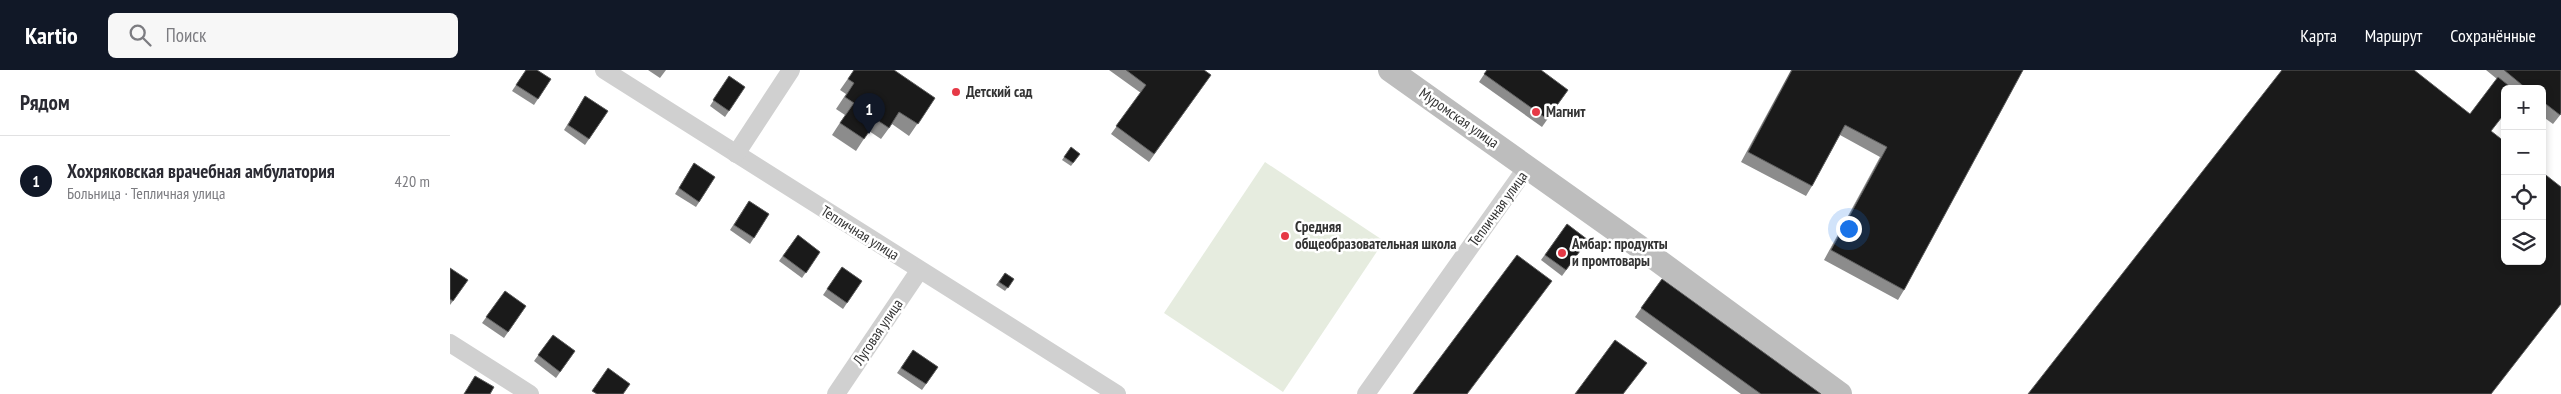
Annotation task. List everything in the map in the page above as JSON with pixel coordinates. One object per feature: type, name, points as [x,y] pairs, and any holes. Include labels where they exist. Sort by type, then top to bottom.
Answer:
[{"type":"street","name":"Тепличная улица","points":[[604,70],[919,271],[1117,394]]},
{"type":"street","points":[[736,154],[790,70]]},
{"type":"street","name":"Муромская улица","points":[[1390,70],[1527,166]]},
{"type":"street","name":"Тепличная улица","points":[[1366,394],[1527,166],[1840,394]]},
{"type":"street","name":"Луговая улица","points":[[836,394],[919,271]]},
{"type":"street","points":[[450,343],[530,394]]},
{"type":"shaded area","points":[[1265,162],[1384,241],[1283,392],[1164,313]]},
{"type":"building","points":[[526,70],[537,70],[551,79],[538,99],[516,85]]},
{"type":"building","points":[[854,70],[894,70],[935,98],[918,124],[899,112],[889,128],[877,120],[864,139],[840,123],[854,103],[845,97],[854,83],[848,79]]},
{"type":"building","points":[[1126,70],[1204,70],[1211,75],[1154,154],[1116,126],[1146,85]]},
{"type":"building","name":"Магнит","points":[[1487,70],[1541,70],[1568,90],[1547,119],[1484,74]]},
{"type":"building","points":[[1792,70],[2023,70],[1904,290],[1831,250],[1887,147],[1845,125],[1812,186],[1748,152]]},
{"type":"building","points":[[2282,70],[2414,70],[2470,114],[2498,77],[2508,85],[2501,85],[2501,118],[2491,131],[2501,139],[2501,265],[2546,265],[2546,175],[2561,187],[2561,304],[2491,394],[2028,394]]},
{"type":"building","points":[[2504,70],[2561,70],[2560,115],[2546,104],[2546,85],[2522,85]]},
{"type":"building","points":[[729,76],[745,87],[729,111],[713,100]]},
{"type":"building","points":[[585,96],[608,111],[589,139],[568,125]]},
{"type":"building","points":[[1071,147],[1080,154],[1073,163],[1064,157]]},
{"type":"building","points":[[694,163],[715,177],[699,202],[679,188]]},
{"type":"building","points":[[749,201],[769,214],[754,238],[734,225]]},
{"type":"building","name":"Амбар: продукты и промтовары","points":[[1567,224],[1588,240],[1566,270],[1545,255]]},
{"type":"building","points":[[798,235],[820,252],[806,273],[783,256]]},
{"type":"building","points":[[1517,255],[1552,281],[1467,394],[1413,394]]},
{"type":"building","points":[[842,267],[862,281],[847,303],[827,289]]},
{"type":"building","points":[[450,268],[468,280],[453,301],[450,299]]},
{"type":"building","points":[[1005,273],[1014,279],[1008,288],[999,282]]},
{"type":"building","points":[[1662,279],[1821,394],[1761,394],[1641,308]]},
{"type":"building","points":[[505,291],[526,306],[508,332],[486,317]]},
{"type":"building","points":[[553,335],[575,351],[560,372],[538,355]]},
{"type":"building","points":[[1615,340],[1647,363],[1623,394],[1575,394]]},
{"type":"building","points":[[913,350],[938,367],[926,384],[901,368]]},
{"type":"building","points":[[608,368],[630,384],[623,394],[597,394],[592,391]]},
{"type":"building","points":[[475,376],[494,387],[490,394],[464,394]]},
{"type":"place","name":"Детский сад","points":[[956,92]]},
{"type":"place","name":"Магнит","points":[[1536,112]]},
{"type":"place","name":"Хохряковская врачебная амбулатория","points":[[869,134]]},
{"type":"place","name":"Средняя общеобразовательная школа","points":[[1285,236]]},
{"type":"place","name":"Амбар: продукты и промтовары","points":[[1562,253]]}]
